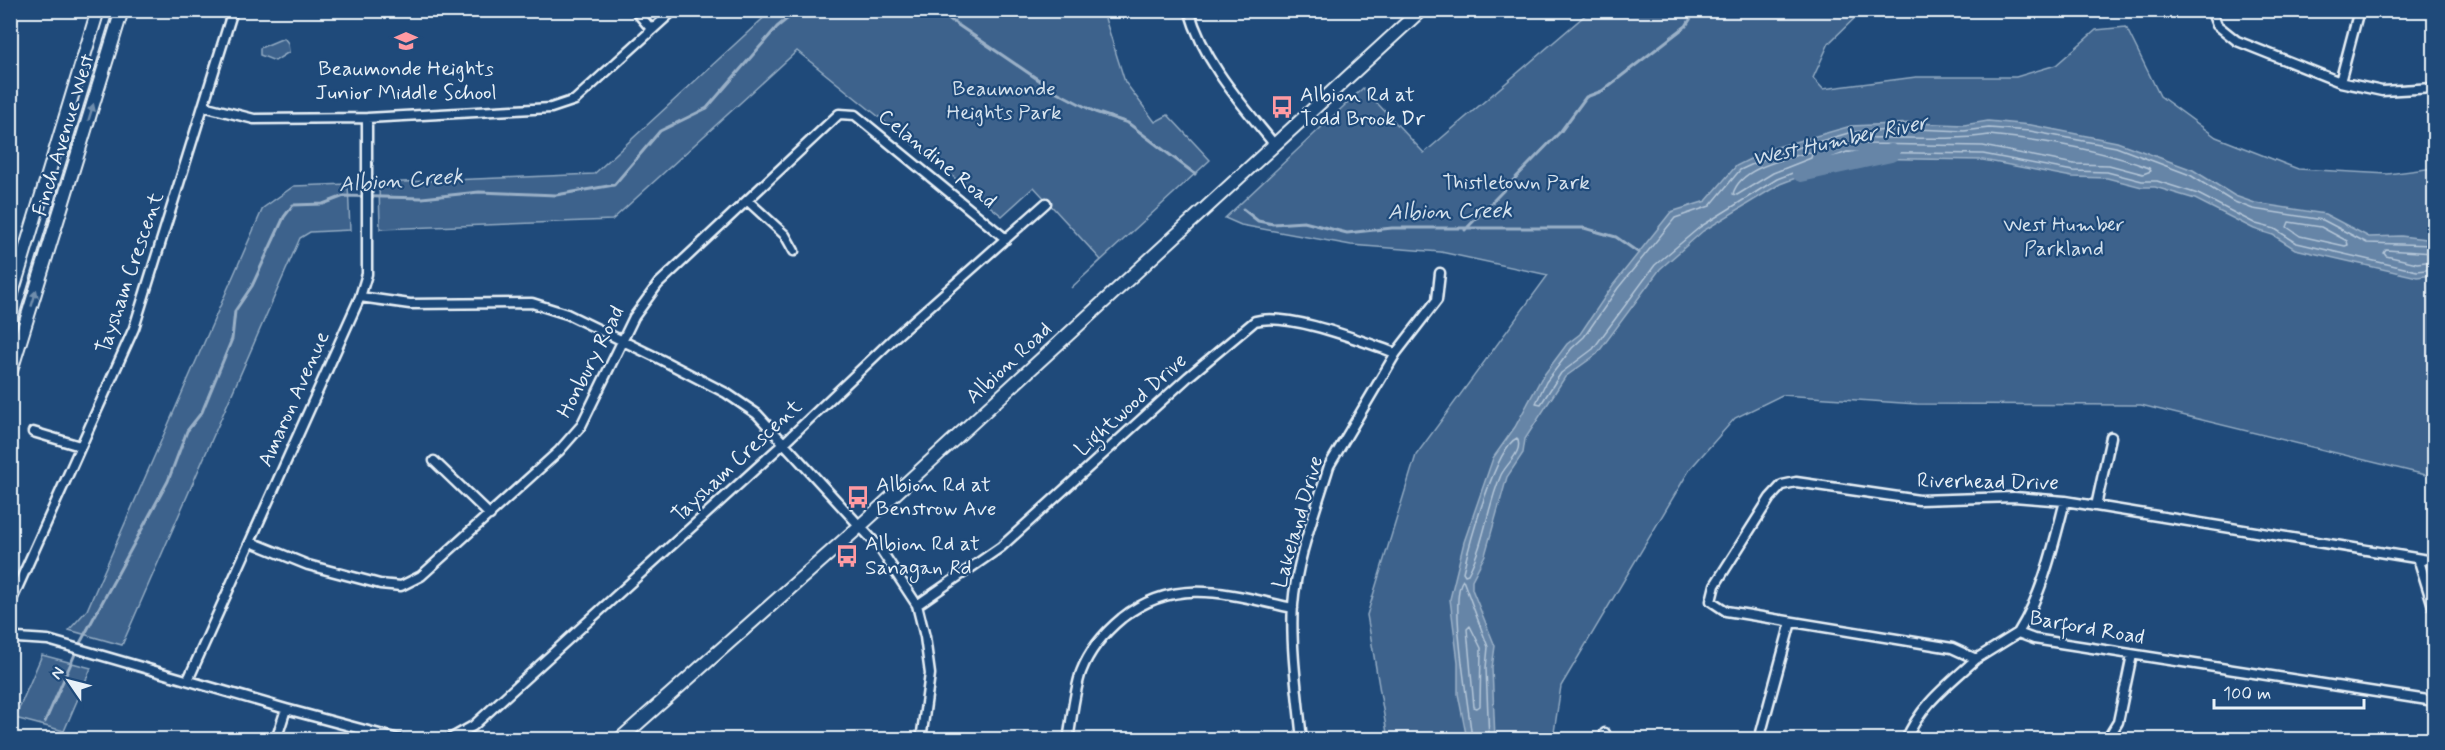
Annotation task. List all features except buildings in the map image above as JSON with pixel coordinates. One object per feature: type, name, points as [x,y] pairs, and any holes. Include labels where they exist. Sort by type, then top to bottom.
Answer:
[{"type":"main road","name":"Finch Avenue West","points":[[10,300],[99,10]]},
{"type":"main road","name":"Finch Avenue West","points":[[10,374],[122,10]]},
{"type":"main road","name":"Albion Road","points":[[620,740],[860,526],[1421,10]]},
{"type":"street","name":"Taysham Crescent","points":[[10,604],[134,328],[233,10]]},
{"type":"street","points":[[635,10],[652,30]]},
{"type":"street","points":[[203,106],[254,119],[367,118],[538,110],[573,101],[674,10]]},
{"type":"street","points":[[1189,10],[1202,46],[1214,65],[1274,144]]},
{"type":"street","points":[[2211,10],[2217,25],[2237,41],[2340,82],[2382,90],[2434,88]]},
{"type":"street","points":[[2340,82],[2359,10]]},
{"type":"street","name":"Honbury Road","points":[[250,542],[308,565],[380,584],[401,586],[432,569],[559,451],[581,426],[634,317],[658,284],[839,114],[843,113]]},
{"type":"street","name":"Celandine Road","points":[[843,113],[855,114],[866,126],[1006,238]]},
{"type":"street","name":"Amaron Avenue","points":[[188,680],[360,297],[367,274],[367,118]]},
{"type":"street","points":[[748,201],[785,235],[794,251]]},
{"type":"street","name":"Taysham Crescent","points":[[448,740],[473,726],[784,443],[894,338],[1046,203]]},
{"type":"street","name":"Lakeland Drive","points":[[1302,739],[1293,608],[1298,576],[1329,466],[1396,353],[1437,300],[1440,273]]},
{"type":"street","points":[[360,297],[410,304],[532,303],[567,314],[624,341],[726,393],[757,414],[879,547],[917,605],[925,637],[930,674],[921,740]]},
{"type":"street","name":"Lightwood Drive","points":[[917,605],[1001,547],[1188,377],[1255,321],[1266,318],[1290,321],[1396,353]]},
{"type":"street","points":[[33,432],[80,446]]},
{"type":"street","points":[[2097,506],[2110,437]]},
{"type":"street","points":[[434,461],[490,515]]},
{"type":"street","name":"Riverhead Drive","points":[[1791,622],[1726,611],[1711,601],[1715,585],[1770,498],[1782,485],[1796,482],[1919,500],[2014,498],[2066,501],[2419,561],[2434,561]]},
{"type":"street","points":[[2018,633],[2038,597],[2066,501]]},
{"type":"street","points":[[2419,561],[2434,609]]},
{"type":"street","points":[[1068,740],[1080,675],[1086,662],[1110,628],[1137,608],[1174,592],[1203,591],[1293,608]]},
{"type":"street","points":[[1760,740],[1791,622],[1952,648],[1976,659]]},
{"type":"street","name":"Barford Road","points":[[1906,740],[1913,722],[1926,705],[1976,659],[2018,633],[2034,639],[2434,701]]},
{"type":"street","points":[[10,634],[16,638],[57,643],[402,740]]},
{"type":"street","points":[[2107,740],[2118,722],[2132,655]]},
{"type":"street","points":[[276,740],[286,709]]},
{"type":"street","points":[[1279,740],[1302,739]]},
{"type":"street","points":[[1215,740],[1232,740]]},
{"type":"green space","name":"Beaumonde Heights Park","points":[[772,10],[1103,12],[1125,82],[1155,122],[1168,115],[1210,160],[1071,288],[1101,260],[1034,187],[1002,216],[797,51],[612,220],[380,229],[379,183],[594,174]]},
{"type":"green space","name":"West Humber Parkland","points":[[1590,11],[1862,11],[1829,43],[1813,78],[1823,89],[1916,77],[2016,77],[2056,65],[2096,30],[2126,27],[2160,96],[2216,137],[2298,169],[2388,174],[2434,168],[2434,477],[2141,405],[1917,404],[1782,395],[1735,418],[1690,469],[1561,686],[1553,739],[1388,739],[1367,615],[1416,455],[1548,275],[1441,252],[1351,245],[1241,225],[1225,218],[1363,88],[1424,153]]},
{"type":"green space","points":[[284,38],[288,43],[289,52],[275,61],[260,55],[260,48]]},
{"type":"green space","points":[[348,184],[350,230],[310,232],[300,238],[122,645],[69,630],[87,610],[263,208],[294,186]]},
{"type":"green space","points":[[42,655],[91,668],[64,731],[15,718]]},
{"type":"water","points":[[1988,121],[2031,125],[2117,142],[2193,170],[2235,196],[2255,203],[2325,214],[2369,237],[2401,236],[2434,240],[2434,275],[2417,277],[2295,249],[2273,235],[2254,229],[2195,199],[2155,187],[2142,187],[2107,178],[2072,177],[1983,160],[1848,158],[1780,184],[1703,231],[1660,269],[1597,354],[1565,377],[1525,439],[1523,453],[1507,477],[1485,555],[1472,580],[1472,589],[1495,646],[1492,668],[1495,739],[1467,739],[1458,694],[1458,662],[1450,599],[1464,542],[1493,458],[1515,427],[1541,379],[1567,344],[1580,334],[1613,285],[1671,212],[1706,201],[1736,166],[1770,149],[1851,126],[1915,123],[1964,125]]},
{"type":"waterway","name":"Albion Creek","points":[[45,722],[79,645],[168,481],[187,431],[202,412],[232,339],[235,311],[252,286],[284,217],[293,205],[323,204],[344,196],[422,198],[479,192],[556,195],[614,185],[660,131],[707,108],[777,27],[798,10]]},
{"type":"waterway","name":"Albion Creek","points":[[936,10],[1055,91],[1095,112],[1128,123],[1195,174]]},
{"type":"waterway","points":[[1465,230],[1561,131],[1586,97],[1602,91],[1686,26],[1696,10]]},
{"type":"waterway","name":"West Humber River","points":[[1801,173],[1891,153]]},
{"type":"waterway","name":"Albion Creek","points":[[1243,209],[1258,221],[1273,224],[1304,222],[1347,233],[1392,228],[1584,228],[1616,237],[1639,253]]},
{"type":"tram line","points":[[10,345],[113,10]]},
{"type":"place","name":"Beaumonde Heights Junior Middle School","points":[[406,41]]},
{"type":"place","name":"Albion Rd at Todd Brook Dr","points":[[1282,107]]},
{"type":"place","name":"Albion Rd at Benstrow Ave","points":[[858,497]]},
{"type":"place","name":"Albion Rd at Sanagan Rd","points":[[847,556]]},
{"type":"park label","name":"Thistletown Park","points":[[1516,183]]}]
